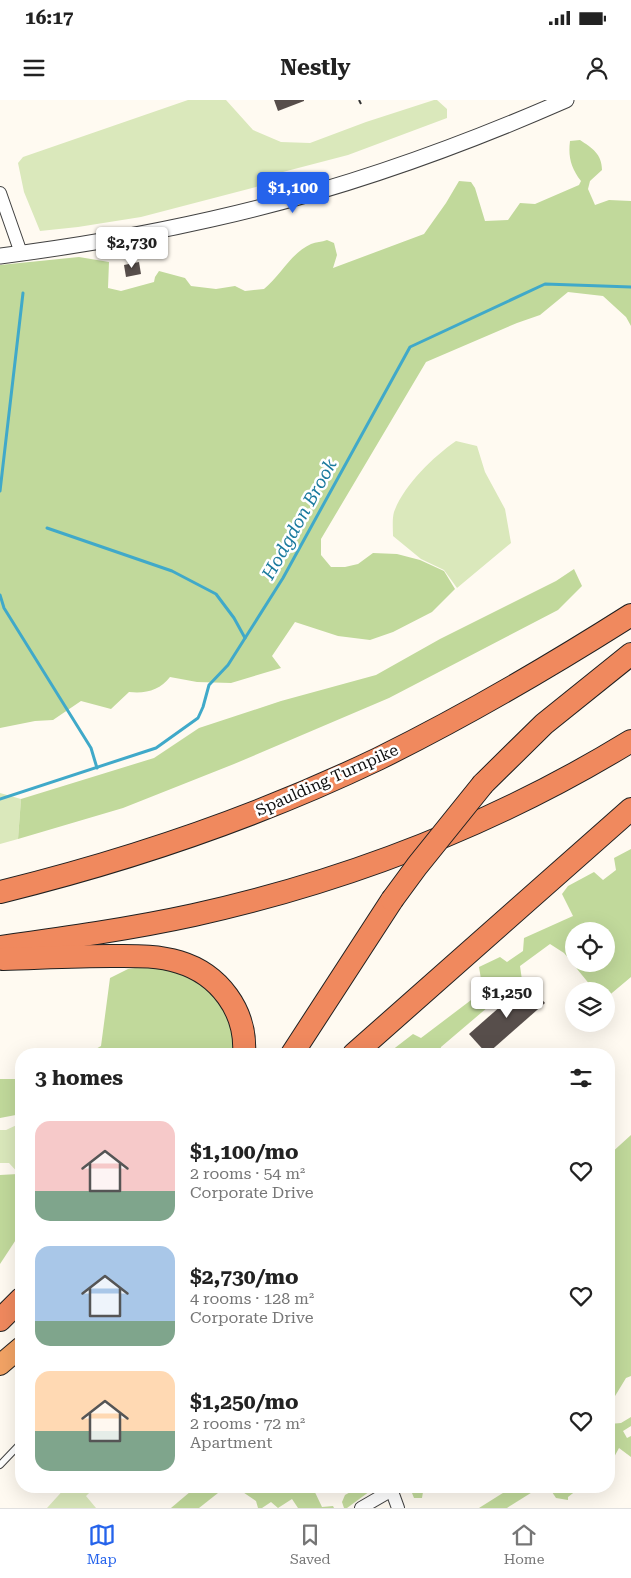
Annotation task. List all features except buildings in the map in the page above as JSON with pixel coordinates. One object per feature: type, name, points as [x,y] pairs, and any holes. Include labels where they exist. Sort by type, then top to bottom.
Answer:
[{"type":"highway","name":"Spaulding Turnpike","points":[[0,892],[62,876],[141,852],[221,825],[298,794],[384,756],[488,702],[631,615]]},
{"type":"highway","points":[[296,1048],[392,900],[421,860],[483,784],[544,724],[631,654]]},
{"type":"highway","points":[[0,947],[194,915],[330,877],[394,856],[471,824],[583,768],[631,741]]},
{"type":"highway","points":[[361,1048],[631,811]]},
{"type":"highway","points":[[0,959],[142,956],[178,961],[191,966],[214,980],[231,1000],[242,1025],[244,1048]]},
{"type":"highway","points":[[0,1320],[15,1306]]},
{"type":"highway","points":[[0,1333],[15,1320]]},
{"type":"highway","points":[[0,1365],[15,1351]]},
{"type":"street","points":[[0,256],[78,246],[212,219],[282,201],[367,176],[478,137],[566,100]]},
{"type":"street","points":[[0,193],[20,253]]},
{"type":"street","points":[[362,1508],[384,1493]]},
{"type":"street","points":[[393,1493],[398,1508]]},
{"type":"lane","points":[[0,1465],[15,1449]]},
{"type":"path","points":[[359,100],[361,104]]},
{"type":"green space","points":[[188,100],[226,100],[253,130],[281,142],[310,143],[434,100],[437,100],[447,109],[447,118],[348,155],[279,173],[256,187],[141,217],[40,231],[24,192],[18,163],[23,157]]},
{"type":"green space","points":[[580,140],[596,152],[602,164],[602,170],[590,181],[588,189],[595,205],[609,200],[631,201],[631,326],[626,317],[603,296],[568,292],[540,315],[426,362],[321,539],[321,555],[331,567],[345,567],[358,564],[373,553],[397,554],[420,560],[444,571],[455,589],[432,612],[393,632],[370,640],[338,636],[295,622],[272,656],[281,668],[231,683],[197,682],[170,677],[162,685],[152,690],[129,692],[111,709],[81,701],[53,720],[35,721],[0,728],[0,265],[79,257],[109,262],[108,288],[121,291],[154,282],[159,271],[185,278],[191,286],[216,289],[235,286],[245,291],[264,289],[298,253],[313,243],[327,240],[334,243],[337,255],[333,268],[424,234],[459,181],[471,182],[475,188],[485,221],[508,220],[520,203],[535,204],[579,185],[581,181],[571,162],[569,147],[570,141]]},
{"type":"green space","points":[[456,441],[477,446],[485,472],[505,509],[511,543],[457,588],[444,570],[421,559],[393,536],[394,512],[405,492],[429,463]]},
{"type":"green space","points":[[574,569],[582,586],[558,610],[389,698],[234,764],[123,808],[18,839],[21,799],[154,758],[199,728],[281,701],[376,675],[440,639],[556,581]]},
{"type":"green space","points":[[0,793],[21,799],[18,839],[0,844]]},
{"type":"green space","points":[[631,849],[631,977],[615,990],[615,982],[588,982],[580,972],[615,972],[615,922],[565,922],[565,954],[550,944],[520,966],[522,980],[441,1048],[395,1048],[413,1034],[421,1038],[483,991],[479,967],[500,957],[507,962],[523,951],[524,938],[573,916],[562,894],[568,886],[594,872],[603,880],[616,870],[614,858]]},
{"type":"green space","points":[[149,966],[188,972],[220,999],[234,1036],[233,1048],[98,1048],[101,1046],[110,978],[128,969]]},
{"type":"green space","points":[[0,1079],[15,1079],[15,1115],[0,1118]]},
{"type":"green space","points":[[15,1126],[15,1170],[9,1163],[0,1163],[0,1130],[6,1130]]},
{"type":"green space","points":[[631,1135],[631,1376],[626,1378],[615,1396],[615,1150]]},
{"type":"green space","points":[[15,1174],[15,1241],[0,1264],[0,1175]]},
{"type":"green space","points":[[631,1417],[631,1426],[623,1431],[627,1438],[631,1436],[631,1457],[619,1448],[615,1455],[615,1424],[621,1423]]},
{"type":"green space","points":[[61,1493],[89,1493],[86,1496],[96,1508],[47,1508]]},
{"type":"green space","points":[[189,1493],[218,1493],[199,1508],[171,1508]]},
{"type":"green space","points":[[244,1493],[315,1493],[322,1507],[333,1506],[334,1508],[298,1508],[292,1499],[278,1508],[271,1502],[262,1508],[258,1508],[256,1501]]},
{"type":"green space","points":[[349,1493],[367,1493],[347,1508],[344,1508],[342,1502],[345,1495]]},
{"type":"green space","points":[[412,1493],[423,1493],[422,1498],[414,1498]]},
{"type":"green space","points":[[503,1493],[531,1493],[507,1508],[479,1508]]},
{"type":"green space","points":[[553,1493],[573,1493],[568,1497],[568,1500],[556,1498]]},
{"type":"waterway","name":"Hodgdon Brook","points":[[0,799],[156,748],[198,718],[209,685],[228,665],[283,578],[410,347],[545,284],[631,287]]},
{"type":"waterway","points":[[0,491],[23,293]]},
{"type":"waterway","points":[[47,528],[172,571],[216,594],[234,618],[245,638]]},
{"type":"waterway","points":[[0,595],[4,608],[91,748],[97,768]]}]
